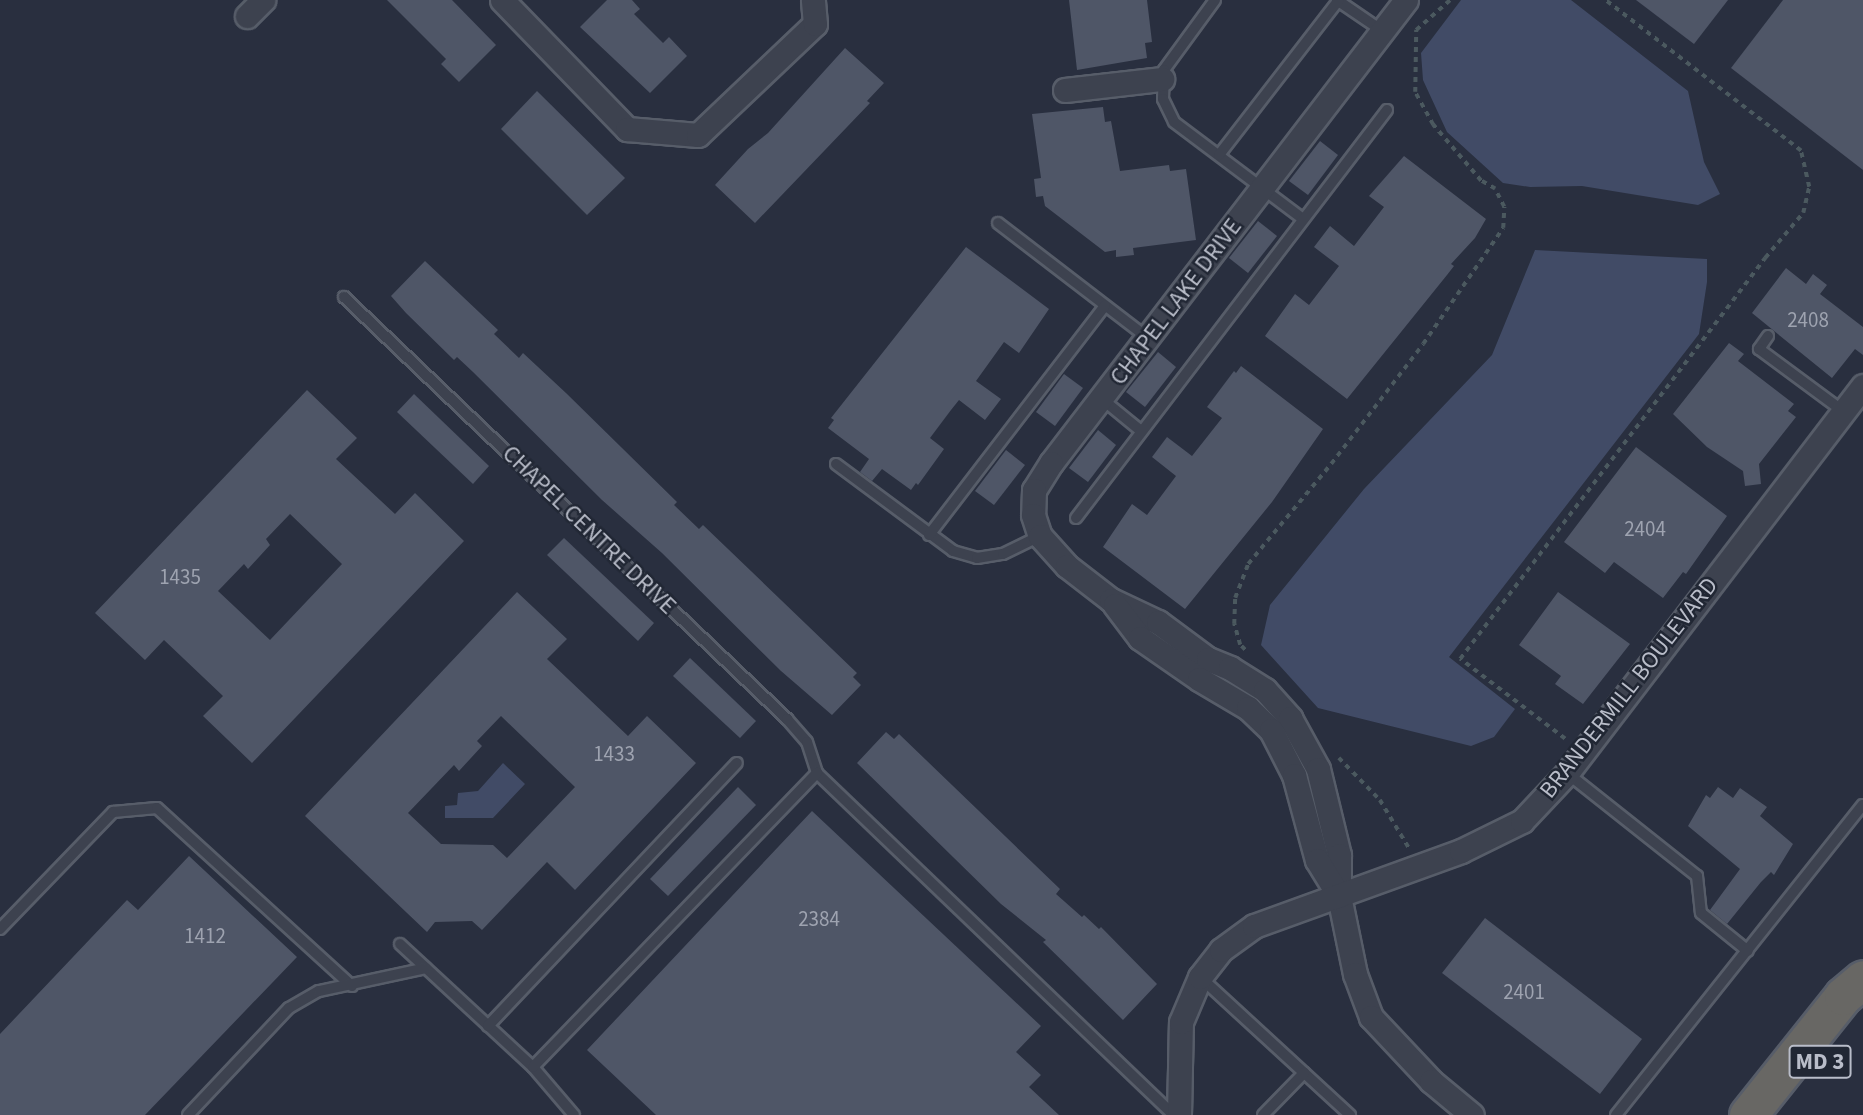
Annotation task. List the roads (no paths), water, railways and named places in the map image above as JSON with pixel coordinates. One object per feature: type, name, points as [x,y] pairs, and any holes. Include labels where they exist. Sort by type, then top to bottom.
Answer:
[{"type":"highway","points":[[1748,1115],[1843,996],[1863,979]]},
{"type":"highway","name":"MD 3","points":[[1777,1115],[1863,1009]]},
{"type":"street","points":[[502,0],[627,129],[698,135],[816,24],[813,0]]},
{"type":"street","name":"CHAPEL LAKE DRIVE","points":[[1040,536],[1033,515],[1034,490],[1051,463],[1406,0]]},
{"type":"street","points":[[1065,90],[1163,79]]},
{"type":"street","name":"BRANDERMILL BOULEVARD","points":[[1176,1115],[1181,1022],[1200,977],[1221,950],[1254,926],[1461,851],[1522,821],[1567,774],[1863,387]]},
{"type":"street","points":[[1040,536],[1068,566],[1111,600],[1158,622],[1208,659],[1230,668],[1265,690],[1290,719],[1318,769],[1339,855],[1339,896],[1355,974],[1370,1017],[1431,1081],[1472,1115]]},
{"type":"lane","points":[[1215,0],[1164,70],[1163,99],[1174,122],[1303,219]]},
{"type":"lane","points":[[1219,155],[1338,1],[1381,30]]},
{"type":"lane","points":[[1076,518],[1387,110]]},
{"type":"lane","points":[[998,223],[1147,338]]},
{"type":"lane","name":"CHAPEL CENTRE DRIVE","points":[[344,297],[787,719],[807,742],[817,774]]},
{"type":"lane","points":[[929,534],[1105,306]]},
{"type":"lane","points":[[1768,336],[1759,349],[1844,412]]},
{"type":"lane","points":[[1102,399],[1141,431]]},
{"type":"lane","points":[[836,464],[953,551],[977,558],[1003,554],[1040,536]]},
{"type":"lane","points":[[488,1026],[737,763]]},
{"type":"lane","points":[[533,1067],[817,774],[1176,1115]]},
{"type":"lane","points":[[1567,774],[1697,876],[1701,913],[1748,951]]},
{"type":"lane","points":[[1616,1115],[1863,805]]},
{"type":"lane","points":[[0,929],[113,812],[157,808],[352,986]]},
{"type":"lane","points":[[400,944],[533,1067],[573,1115]]},
{"type":"lane","points":[[188,1115],[289,1008],[319,991],[426,968]]},
{"type":"lane","points":[[1200,977],[1350,1115]]},
{"type":"lane","points":[[1265,1114],[1304,1073]]},
{"type":"water","points":[[1461,0],[1571,0],[1688,91],[1704,162],[1720,194],[1698,205],[1582,186],[1530,187],[1503,183],[1447,132],[1423,80],[1421,53]]},
{"type":"water","points":[[1535,250],[1707,259],[1707,282],[1699,334],[1449,657],[1515,709],[1494,737],[1471,746],[1318,708],[1261,645],[1270,605],[1364,489],[1492,355]]},
{"type":"water","points":[[503,763],[525,784],[493,818],[445,818],[445,806],[457,805],[458,793],[478,791]]}]
